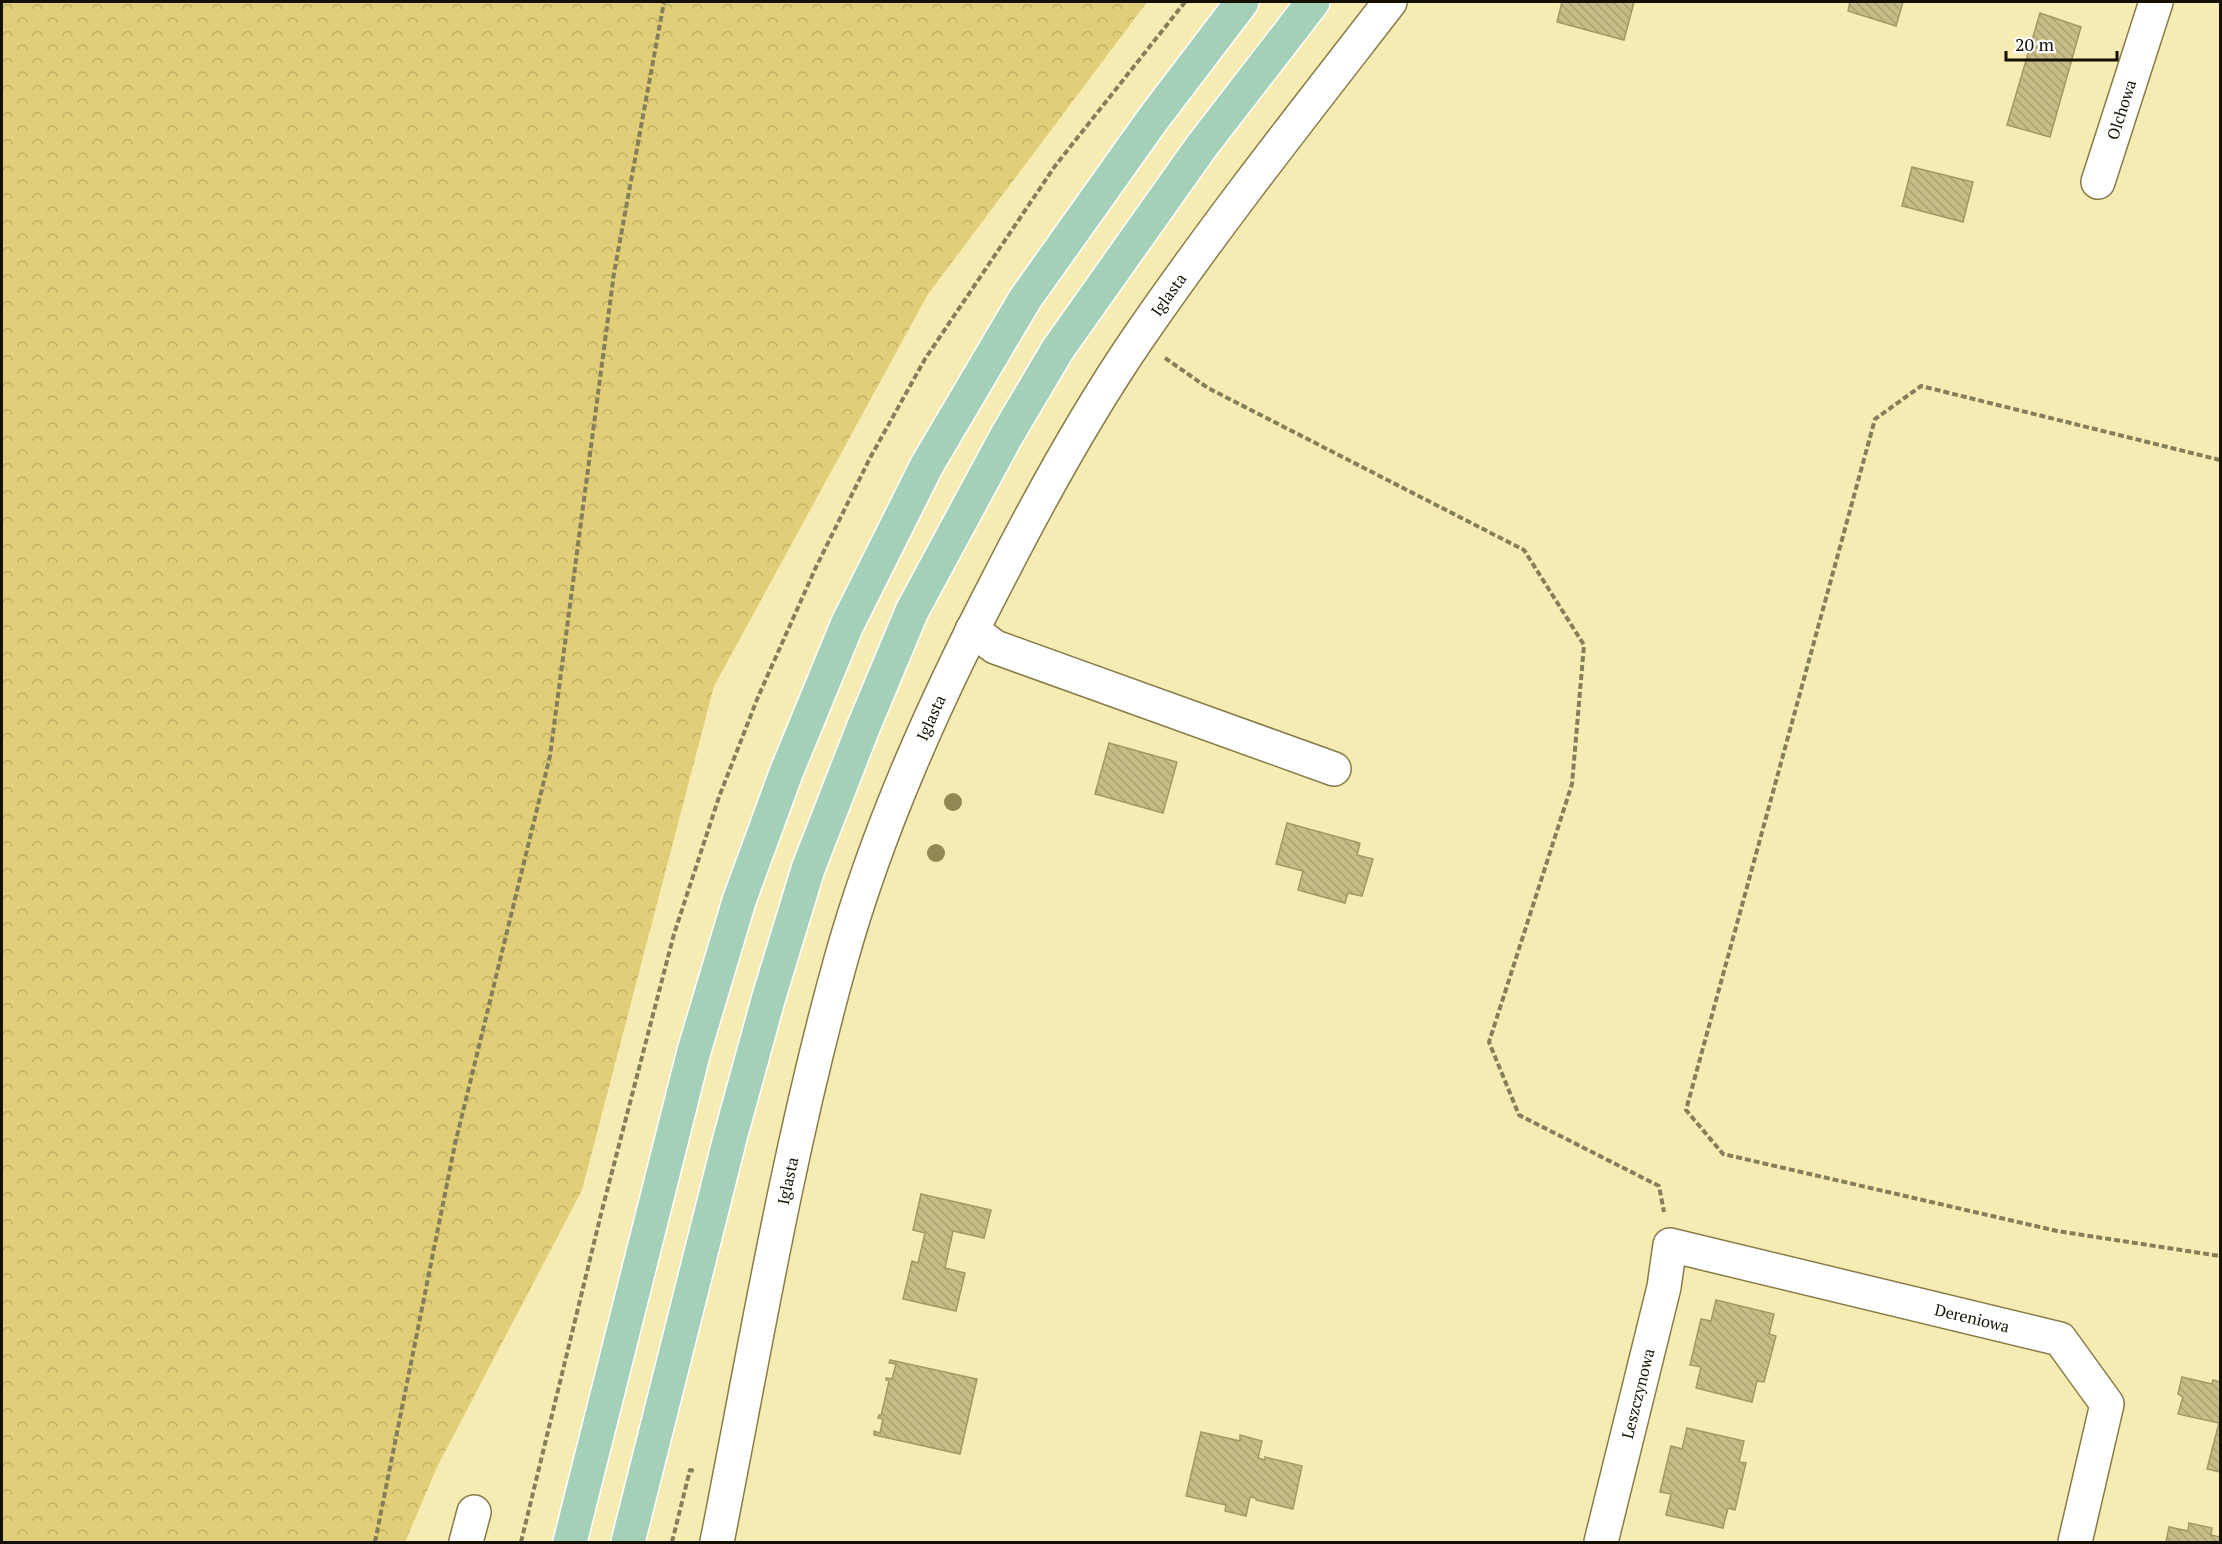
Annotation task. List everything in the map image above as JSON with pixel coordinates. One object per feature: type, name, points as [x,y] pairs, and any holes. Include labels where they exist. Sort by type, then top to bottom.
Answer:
[{"type":"main road","points":[[570,1542],[694,1051],[739,901],[786,773],[848,625],[927,465],[1025,299],[1153,119],[1242,2]]},
{"type":"main road","points":[[628,1542],[730,1138],[768,1000],[808,870],[863,728],[912,611],[1002,444],[1058,349],[1201,147],[1313,2]]},
{"type":"street","name":"Iglasta","points":[[717,1542],[790,1168],[840,962],[874,860],[918,746],[972,630],[1066,450],[1137,339],[1270,158],[1390,2]]},
{"type":"street","name":"Olchowa","points":[[2098,182],[2156,2]]},
{"type":"street","points":[[972,630],[995,647],[1334,769]]},
{"type":"street","name":"Leszczynowa","points":[[1601,1542],[1664,1287],[1670,1245]]},
{"type":"street","name":"Dereniowa","points":[[1670,1245],[2060,1339],[2107,1404],[2075,1542]]},
{"type":"path","points":[[375,1542],[455,1144],[550,756],[614,273],[664,2]]},
{"type":"path","points":[[1137,339],[1208,388],[1524,550],[1584,645],[1572,784],[1490,1042],[1519,1115],[1659,1186],[1670,1245]]},
{"type":"path","points":[[2220,460],[1921,386],[1875,419],[1686,1110],[1723,1154],[2057,1231],[2220,1256]]},
{"type":"path","points":[[672,1542],[690,1470],[730,1476]]},
{"type":"green space","points":[[2,2],[1147,2],[928,294],[714,686],[582,1190],[438,1465],[405,1542],[2,1542]]},
{"type":"building","points":[[1562,2],[1634,2],[1624,40],[1557,22]]},
{"type":"building","points":[[1850,2],[1903,2],[1896,26],[1848,11]]},
{"type":"building","points":[[2040,13],[2081,27],[2050,137],[2007,125]]},
{"type":"building","points":[[1912,167],[1973,182],[1963,222],[1902,206]]},
{"type":"building","points":[[1109,743],[1177,762],[1163,813],[1095,794]]},
{"type":"building","points":[[1287,823],[1360,843],[1357,855],[1373,859],[1362,896],[1348,893],[1345,903],[1298,890],[1303,871],[1276,864]]},
{"type":"building","points":[[921,1194],[991,1210],[984,1238],[953,1231],[945,1268],[965,1273],[956,1311],[903,1299],[912,1261],[918,1263],[925,1233],[913,1230]]},
{"type":"building","points":[[1716,1300],[1774,1314],[1769,1334],[1776,1336],[1764,1382],[1757,1381],[1752,1402],[1696,1388],[1701,1367],[1690,1365],[1701,1319],[1711,1321]]},
{"type":"building","points":[[890,1360],[977,1379],[960,1454],[874,1435],[874,1431],[880,1433],[883,1419],[878,1418],[879,1415],[881,1416],[889,1381],[886,1378],[892,1379],[896,1364],[889,1363]]},
{"type":"building","points":[[2182,1377],[2212,1384],[2213,1380],[2220,1382],[2220,1472],[2207,1469],[2219,1423],[2178,1414],[2183,1397],[2178,1394]]},
{"type":"building","points":[[1687,1428],[1744,1441],[1739,1462],[1746,1463],[1735,1510],[1728,1508],[1723,1528],[1666,1515],[1671,1494],[1660,1492],[1671,1446],[1682,1449]]},
{"type":"building","points":[[1201,1432],[1240,1441],[1240,1435],[1262,1441],[1258,1458],[1265,1460],[1265,1457],[1302,1466],[1293,1509],[1250,1497],[1246,1516],[1225,1511],[1226,1505],[1186,1496]]},
{"type":"building","points":[[2189,1523],[2212,1528],[2211,1535],[2220,1537],[2220,1542],[2166,1542],[2169,1527],[2188,1531]]}]
